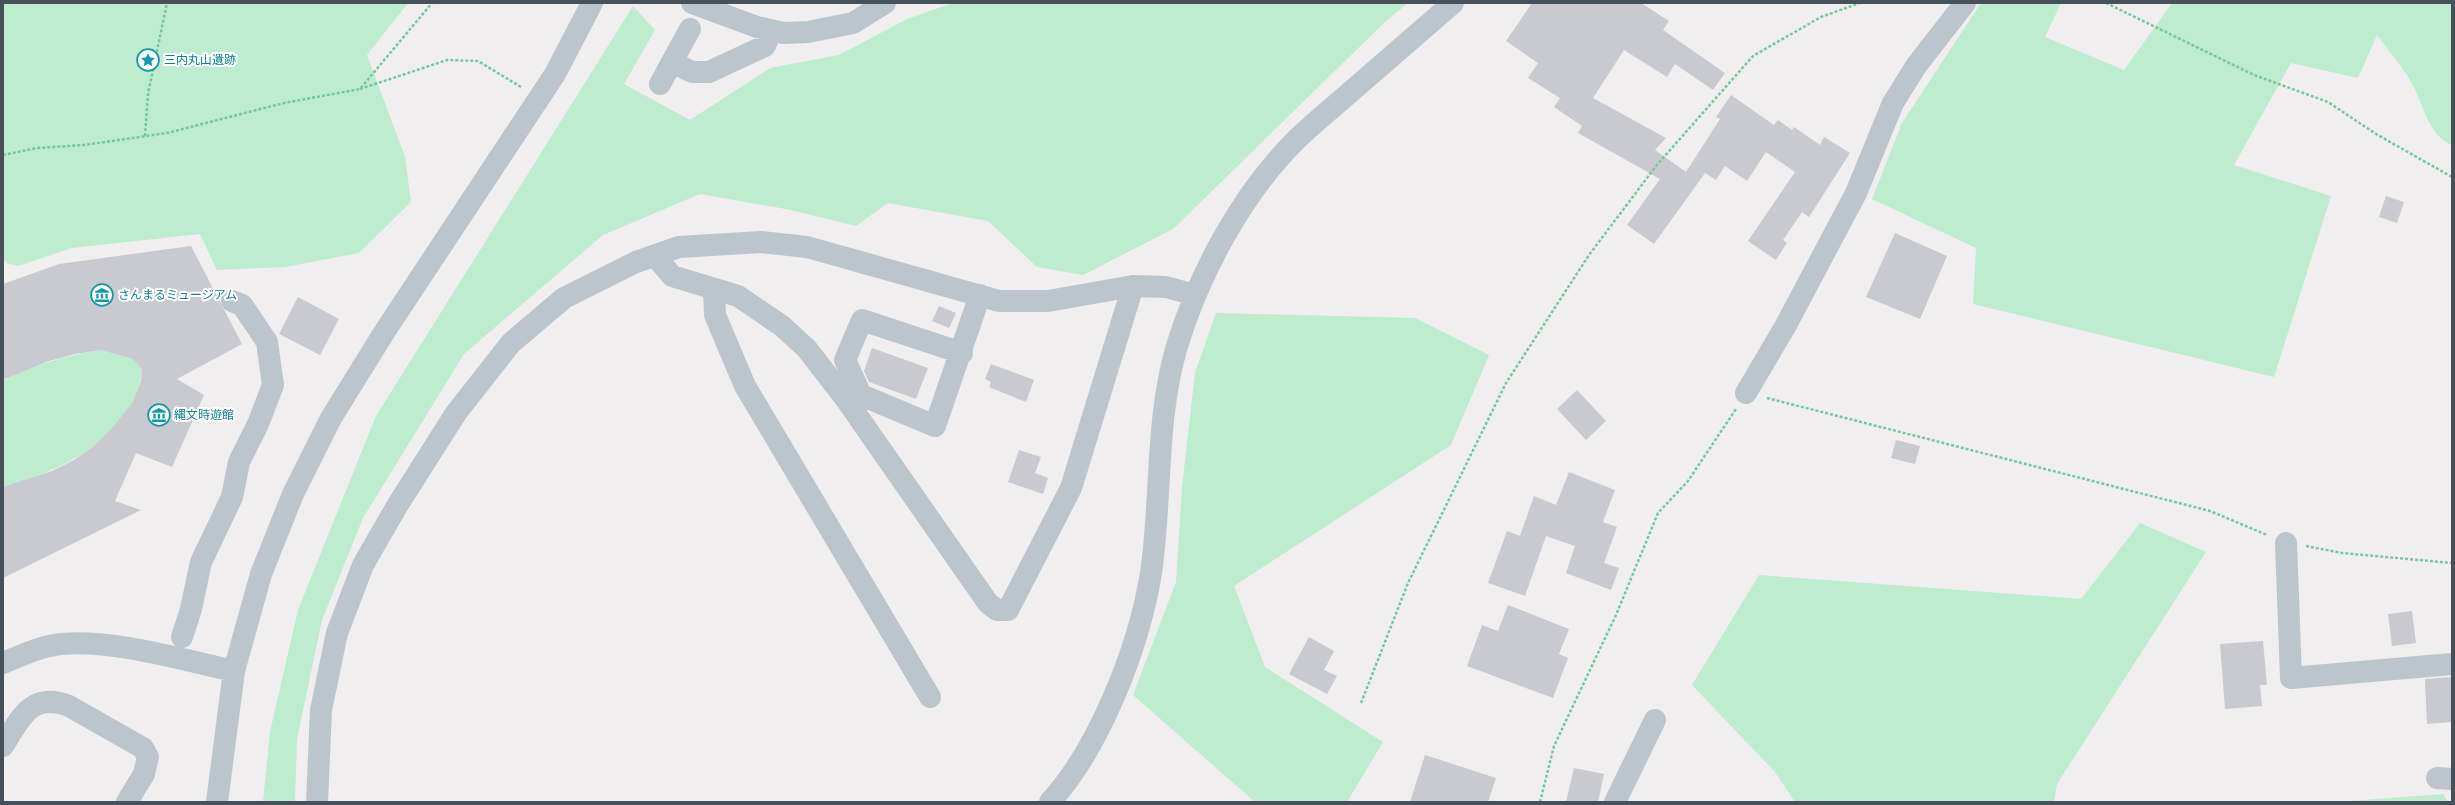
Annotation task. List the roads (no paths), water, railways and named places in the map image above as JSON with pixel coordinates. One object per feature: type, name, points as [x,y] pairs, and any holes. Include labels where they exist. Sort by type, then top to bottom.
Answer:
[{"type":"street","points":[[217,802],[234,671],[262,574],[293,494],[331,418],[385,331],[555,74],[576,37],[592,3]]},
{"type":"street","points":[[692,3],[726,9],[771,30],[783,33],[808,32],[853,23],[885,3]]},
{"type":"street","points":[[1050,802],[1062,789],[1101,724],[1124,670],[1140,620],[1151,573],[1165,407],[1176,348],[1195,295],[1220,242],[1253,192],[1294,142],[1453,3]]},
{"type":"street","points":[[1746,392],[1786,325],[1856,192],[1893,103],[1916,66],[1965,3]]},
{"type":"street","points":[[660,84],[690,29]]},
{"type":"street","points":[[672,62],[692,72],[708,72],[765,46],[771,30]]},
{"type":"street","points":[[317,802],[321,710],[337,632],[363,565],[397,506],[456,413],[511,342],[564,298],[636,262],[679,247],[761,242],[807,247],[999,301],[1048,301],[1133,286],[1166,287],[1195,295]]},
{"type":"street","points":[[655,256],[672,276],[738,296],[782,326],[807,349],[845,398],[988,603],[997,610],[1008,610],[1071,488],[1133,286]]},
{"type":"street","points":[[714,289],[715,315],[745,386],[930,697]]},
{"type":"street","points":[[962,353],[862,320],[845,360],[861,395],[935,426],[962,353],[980,295]]},
{"type":"street","points":[[182,637],[191,609],[202,562],[232,497],[239,462],[258,424],[273,385],[267,342],[242,305],[232,301]]},
{"type":"street","points":[[2286,543],[2291,678],[2452,664]]},
{"type":"street","points":[[3,663],[30,651],[61,644],[98,644],[234,671]]},
{"type":"street","points":[[3,746],[22,716],[32,706],[45,701],[57,701],[69,706],[143,748],[148,757],[144,774],[127,802]]},
{"type":"street","points":[[1615,802],[1655,720]]},
{"type":"place","name":"三内丸山遺跡","points":[[148,60]]},
{"type":"place","name":"さんまるミュージアム","points":[[102,295]]},
{"type":"place","name":"縄文時遊館","points":[[159,415]]}]
